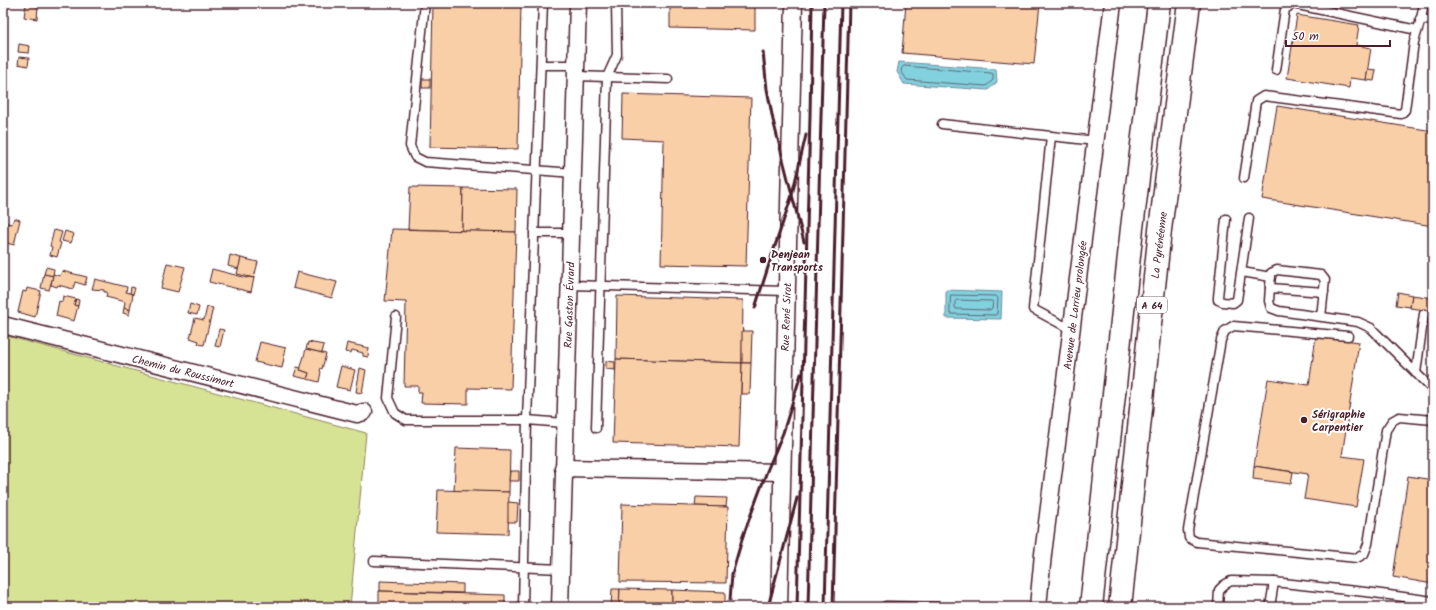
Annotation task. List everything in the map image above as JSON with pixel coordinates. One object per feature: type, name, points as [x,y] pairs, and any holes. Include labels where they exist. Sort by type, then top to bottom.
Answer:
[{"type":"highway","name":"A 64","points":[[1091,607],[1132,228],[1160,3]]},
{"type":"highway","name":"La Pyrénéenne","points":[[1120,607],[1159,238],[1189,3]]},
{"type":"street","name":"Rue Gaston Évrard","points":[[560,607],[564,423],[572,234],[578,3]]},
{"type":"street","name":"Rue René Sirot","points":[[778,607],[794,3]]},
{"type":"street","name":"Avenue de Larrieu prolongée","points":[[1038,607],[1043,554],[1113,3]]},
{"type":"street","name":"Chemin du Roussimort","points":[[3,325],[357,414],[364,412]]},
{"type":"street","points":[[563,468],[782,472]]},
{"type":"lane","points":[[424,3],[410,146],[416,157],[424,162],[537,169],[574,173]]},
{"type":"lane","points":[[524,607],[527,420],[543,3]]},
{"type":"lane","points":[[596,428],[607,77],[617,55],[616,3]]},
{"type":"lane","points":[[1244,178],[1256,101],[1264,96],[1400,114],[1405,110],[1414,42],[1424,3]]},
{"type":"lane","points":[[1276,70],[1285,9],[1293,4],[1418,30]]},
{"type":"lane","points":[[1420,19],[1433,21]]},
{"type":"lane","points":[[541,65],[607,77],[668,79]]},
{"type":"lane","points":[[942,124],[1096,141]]},
{"type":"lane","points":[[1051,136],[1033,309],[1072,330]]},
{"type":"lane","points":[[1226,219],[1218,300],[1233,303],[1237,300],[1249,218]]},
{"type":"lane","points":[[534,233],[572,234]]},
{"type":"lane","points":[[1321,317],[1325,280],[1321,275],[1277,270],[1271,273],[1269,301],[1271,308],[1279,311],[1321,317],[1358,322],[1371,328],[1433,390]]},
{"type":"lane","points":[[1242,272],[1271,277]]},
{"type":"lane","points":[[570,285],[787,291]]},
{"type":"lane","points":[[1270,288],[1324,292]]},
{"type":"lane","points":[[1416,373],[1424,314]]},
{"type":"lane","points":[[396,317],[388,398],[395,413],[406,420],[527,420],[564,423]]},
{"type":"lane","points":[[1348,336],[1233,326],[1225,331],[1221,340],[1188,530],[1189,538],[1197,542],[1357,558],[1364,554],[1368,544],[1386,430],[1392,421],[1399,417],[1433,420]]},
{"type":"lane","points":[[374,561],[561,569]]},
{"type":"lane","points":[[1218,607],[1220,590],[1224,585],[1231,581],[1274,582],[1374,592],[1433,601]]},
{"type":"lane","points":[[1270,607],[1274,582]]},
{"type":"lane","points":[[884,607],[938,607]]},
{"type":"green space","points":[[3,335],[366,433],[350,607],[3,607]]},
{"type":"water","points":[[899,62],[996,69],[997,82],[988,90],[904,84],[897,72]]},
{"type":"water","points":[[946,290],[1002,292],[1001,319],[946,318]]},
{"type":"building","points":[[433,3],[521,3],[518,149],[430,147]]},
{"type":"building","points":[[670,3],[755,3],[755,30],[670,28]]},
{"type":"building","points":[[906,3],[1040,3],[1034,64],[902,53]]},
{"type":"building","points":[[26,4],[38,6],[37,19],[24,17]]},
{"type":"building","points":[[1297,15],[1359,25],[1356,45],[1371,48],[1366,80],[1350,78],[1349,88],[1287,78]]},
{"type":"building","points":[[19,44],[30,46],[29,53],[18,52]]},
{"type":"building","points":[[19,57],[29,58],[28,66],[18,64]]},
{"type":"building","points":[[1368,69],[1376,70],[1374,81],[1366,80]]},
{"type":"building","points":[[422,79],[430,79],[430,88],[422,88]]},
{"type":"building","points":[[623,94],[751,98],[746,266],[661,264],[664,140],[622,138]]},
{"type":"building","points":[[1277,106],[1433,131],[1433,226],[1262,199]]},
{"type":"building","points":[[410,187],[463,188],[462,231],[408,229]]},
{"type":"building","points":[[463,188],[517,189],[516,232],[462,231]]},
{"type":"building","points":[[14,218],[20,220],[14,245],[3,242],[3,222],[12,224]]},
{"type":"building","points":[[392,229],[516,232],[511,389],[468,388],[468,404],[421,403],[422,392],[418,392],[418,386],[404,386],[406,302],[385,301]]},
{"type":"building","points":[[54,230],[62,232],[57,257],[50,255],[52,247],[50,246]]},
{"type":"building","points":[[65,231],[74,234],[71,243],[62,241]]},
{"type":"building","points":[[230,255],[241,258],[239,269],[228,266]]},
{"type":"building","points":[[241,258],[258,262],[254,278],[237,274]]},
{"type":"building","points":[[167,263],[185,267],[178,292],[161,288]]},
{"type":"building","points":[[46,267],[54,269],[53,276],[44,274]]},
{"type":"building","points":[[212,269],[247,278],[254,278],[251,292],[209,282]]},
{"type":"building","points":[[62,271],[87,277],[85,285],[75,282],[73,289],[58,285],[57,287],[51,285],[53,274],[60,276]]},
{"type":"building","points":[[297,272],[337,282],[332,298],[293,288]]},
{"type":"building","points":[[44,274],[53,276],[49,290],[41,288]]},
{"type":"building","points":[[95,279],[127,287],[126,292],[133,294],[130,310],[124,308],[125,302],[106,297],[107,292],[104,292],[104,290],[92,289]]},
{"type":"building","points":[[131,287],[135,288],[133,294],[130,293]]},
{"type":"building","points":[[27,288],[41,291],[35,317],[18,312],[23,291],[26,292]]},
{"type":"building","points":[[1398,292],[1412,295],[1410,307],[1396,305]]},
{"type":"building","points":[[1412,295],[1433,298],[1433,311],[1410,308]]},
{"type":"building","points":[[63,296],[76,299],[74,305],[78,306],[74,321],[56,316],[59,301],[62,302]]},
{"type":"building","points":[[617,296],[743,300],[742,363],[616,359]]},
{"type":"building","points":[[76,299],[79,300],[78,306],[74,305]]},
{"type":"building","points":[[190,304],[199,307],[197,315],[188,313]]},
{"type":"building","points":[[207,307],[213,308],[204,345],[198,344],[199,341],[190,338],[195,318],[204,320]]},
{"type":"building","points":[[124,308],[130,310],[129,315],[123,313]]},
{"type":"building","points":[[219,329],[224,330],[220,347],[215,346]]},
{"type":"building","points":[[742,331],[752,331],[751,363],[742,363]]},
{"type":"building","name":"Sérigraphie Carpentier","points":[[1316,336],[1359,342],[1342,456],[1364,459],[1356,507],[1304,499],[1308,474],[1254,466],[1268,379],[1309,385]]},
{"type":"building","points":[[260,342],[286,348],[282,368],[255,362]]},
{"type":"building","points":[[308,342],[324,345],[322,353],[306,349]]},
{"type":"building","points":[[347,343],[369,348],[368,357],[363,356],[363,353],[352,350],[351,353],[345,352]]},
{"type":"building","points":[[306,349],[326,354],[322,369],[321,368],[320,371],[319,382],[307,379],[309,373],[300,370]]},
{"type":"building","points":[[616,359],[742,363],[739,447],[613,443]]},
{"type":"building","points":[[606,361],[615,362],[615,370],[606,369]]},
{"type":"building","points":[[742,363],[751,363],[750,394],[741,394]]},
{"type":"building","points":[[341,366],[355,370],[350,390],[336,387]]},
{"type":"building","points":[[297,367],[301,368],[300,370],[309,373],[307,379],[294,376]]},
{"type":"building","points":[[360,368],[366,370],[362,393],[356,392]]},
{"type":"building","points":[[456,448],[510,450],[509,492],[454,491]]},
{"type":"building","points":[[1254,466],[1293,472],[1291,484],[1253,479]]},
{"type":"building","points":[[510,471],[519,471],[519,481],[509,481]]},
{"type":"building","points":[[1408,476],[1433,480],[1433,584],[1393,577]]},
{"type":"building","points":[[438,490],[509,492],[508,534],[436,532]]},
{"type":"building","points":[[696,497],[727,498],[726,507],[695,506]]},
{"type":"building","points":[[508,502],[518,503],[517,522],[508,522]]},
{"type":"building","points":[[622,504],[728,507],[726,583],[620,582]]},
{"type":"building","points":[[380,581],[463,584],[463,593],[380,591]]},
{"type":"building","points":[[612,589],[620,589],[619,607],[611,607]]},
{"type":"building","points":[[620,589],[672,590],[672,607],[619,607]]},
{"type":"building","points":[[672,590],[725,592],[725,607],[672,607]]},
{"type":"building","points":[[379,591],[505,595],[505,607],[379,607]]},
{"type":"building","points":[[1402,600],[1433,605],[1433,607],[1401,607]]},
{"type":"railway","points":[[797,607],[812,3]]},
{"type":"railway","points":[[808,607],[824,3]]},
{"type":"railway","points":[[825,607],[841,3]]},
{"type":"railway","points":[[833,607],[849,3]]},
{"type":"railway","points":[[763,52],[767,89],[773,120],[804,242]]},
{"type":"railway","points":[[755,308],[792,195],[806,135]]},
{"type":"railway","points":[[730,600],[732,574],[743,536],[783,433],[801,374]]},
{"type":"railway","points":[[768,607],[797,498]]},
{"type":"place","name":"Denjean Transports","points":[[763,260]]},
{"type":"place","name":"Sérigraphie Carpentier","points":[[1304,420]]}]
